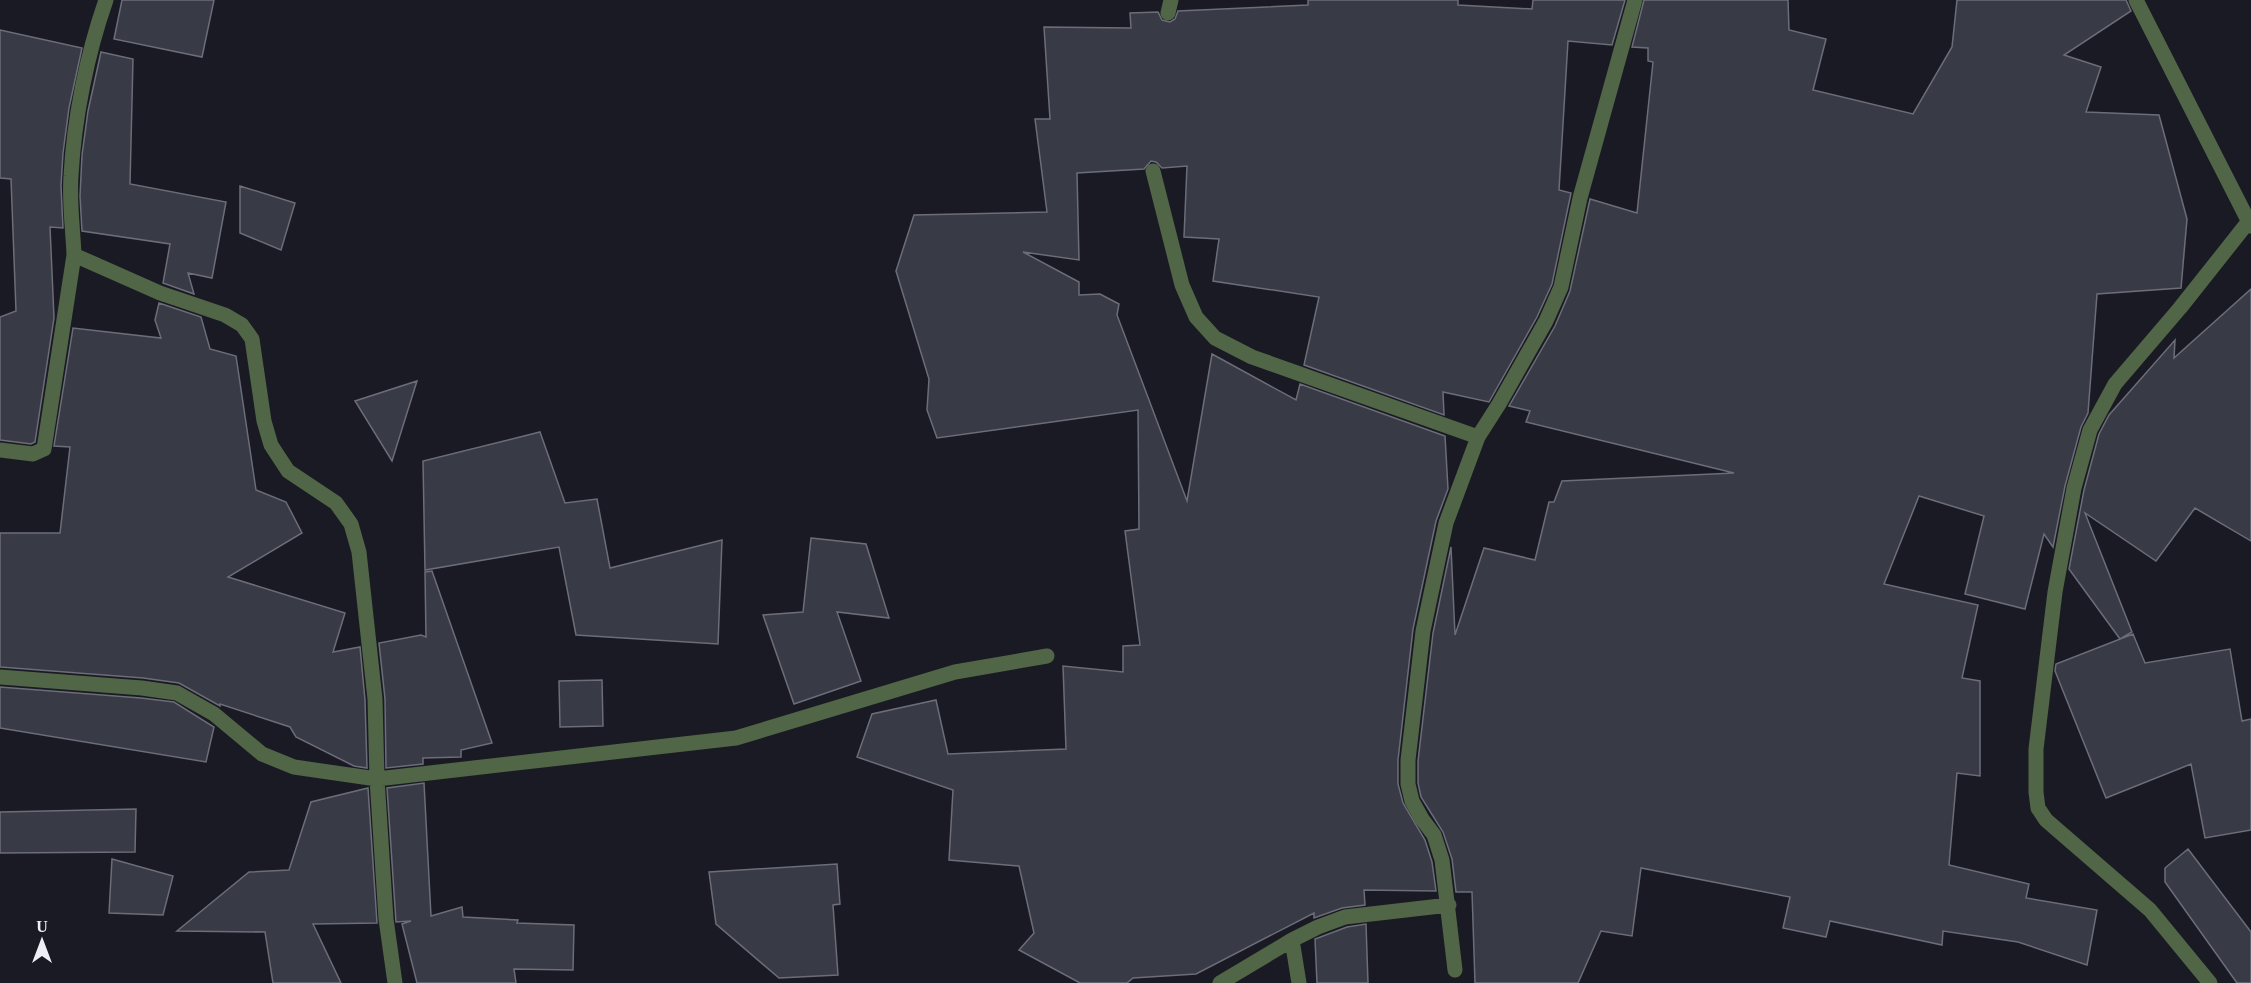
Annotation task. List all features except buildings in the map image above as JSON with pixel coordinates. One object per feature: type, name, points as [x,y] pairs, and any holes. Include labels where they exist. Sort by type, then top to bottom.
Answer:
[{"type":"street","points":[[0,450],[33,454],[44,449],[74,255],[70,178],[77,120],[97,27],[106,0]]},
{"type":"street","points":[[1455,970],[1442,860],[1434,835],[1412,801],[1408,784],[1408,760],[1423,631],[1446,523],[1478,437],[1546,321],[1561,287],[1580,198],[1635,0]]},
{"type":"street","points":[[2136,0],[2250,224],[2115,384],[2090,430],[2074,488],[2055,592],[2036,749],[2037,800],[2038,808],[2046,820],[2150,910],[2210,983]]},
{"type":"street","points":[[1153,171],[1182,285],[1196,317],[1215,338],[1252,357],[1478,437]]},
{"type":"street","points":[[74,255],[160,293],[225,315],[242,325],[252,339],[264,421],[272,446],[288,471],[336,503],[351,524],[359,552],[375,699],[377,779],[386,919],[395,983]]},
{"type":"street","points":[[0,677],[142,688],[177,693],[214,714],[262,754],[294,767],[377,779],[736,738],[955,672],[1047,656]]},
{"type":"street","points":[[1220,983],[1318,927],[1345,918],[1449,905]]},
{"type":"street","points":[[1292,940],[1299,983]]}]
